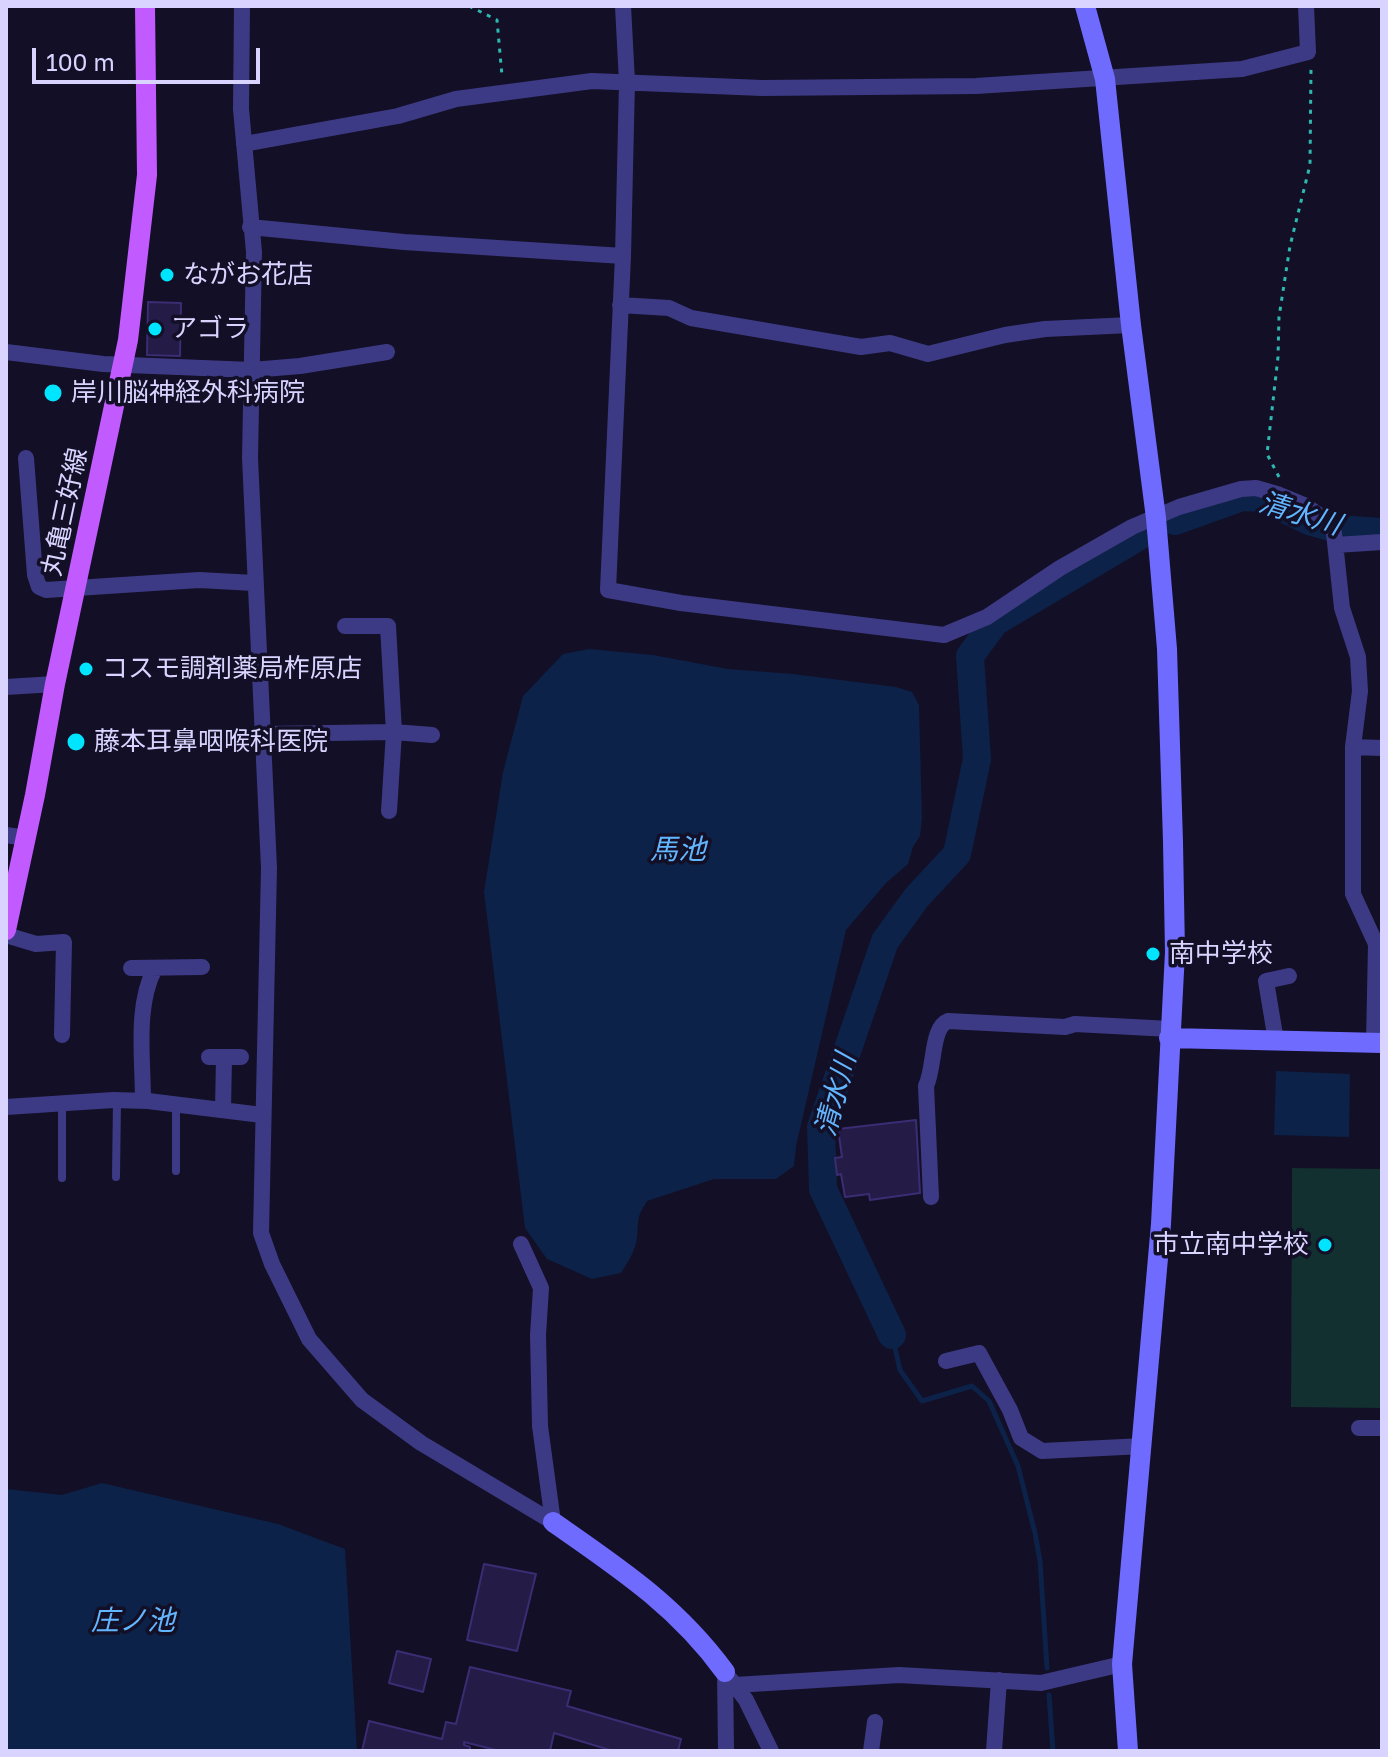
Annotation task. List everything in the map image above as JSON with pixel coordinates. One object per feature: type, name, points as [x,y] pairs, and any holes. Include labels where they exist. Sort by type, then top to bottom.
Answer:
[{"type":"main road","name":"丸亀三好線","points":[[6,932],[16,836],[55,684],[128,340],[147,175],[145,6]]},
{"type":"street","points":[[242,6],[241,109],[254,252],[250,458],[269,868],[261,1233],[272,1264],[309,1339],[362,1400],[421,1443],[553,1522],[666,1604],[701,1639],[746,1700],[771,1751]]},
{"type":"street","points":[[623,6],[627,82],[623,256],[608,590],[681,603],[944,635],[987,617],[1060,568],[1132,527],[1179,507],[1241,489],[1256,488],[1306,506],[1333,533],[1382,542]]},
{"type":"street","points":[[1085,6],[1105,79],[1131,325],[1156,518],[1167,649],[1173,842],[1175,952],[1161,1224],[1122,1664],[1128,1751]]},
{"type":"street","points":[[244,144],[398,116],[456,99],[592,81],[762,88],[856,88],[1105,79],[1242,69],[1308,52],[1306,6]]},
{"type":"street","points":[[250,227],[404,242],[623,256]]},
{"type":"street","points":[[620,305],[669,308],[691,318],[861,347],[890,343],[928,354],[1005,335],[1045,329],[1131,325]]},
{"type":"street","points":[[6,352],[122,364],[252,370],[387,352]]},
{"type":"street","points":[[26,458],[35,575],[39,587],[46,590],[199,580],[254,583]]},
{"type":"street","points":[[931,1197],[926,1086],[932,1072],[936,1031],[941,1023],[1065,1027],[1075,1024],[1276,1041],[1378,1043],[1379,972],[1376,944],[1353,894],[1353,747],[1360,691],[1358,657],[1342,608],[1333,533]]},
{"type":"street","points":[[345,626],[388,626],[394,732],[389,811]]},
{"type":"street","points":[[6,687],[55,684]]},
{"type":"street","points":[[264,734],[394,732],[432,735]]},
{"type":"street","points":[[1353,747],[1382,748]]},
{"type":"street","points":[[6,932],[36,944],[64,942],[71,969],[62,1035]]},
{"type":"street","points":[[131,968],[202,967]]},
{"type":"street","points":[[143,1101],[143,1012],[146,984],[155,968]]},
{"type":"street","points":[[1276,1041],[1266,981],[1289,976]]},
{"type":"street","points":[[223,1110],[224,1057]]},
{"type":"street","points":[[6,1107],[117,1100],[262,1115]]},
{"type":"street","points":[[521,1244],[541,1288],[538,1335],[540,1426],[553,1522]]},
{"type":"street","points":[[946,1361],[979,1353],[1010,1410],[1021,1438],[1042,1451],[1143,1446]]},
{"type":"street","points":[[1359,1428],[1382,1428]]},
{"type":"street","points":[[730,1679],[899,1675],[1041,1683],[1122,1664]]},
{"type":"street","points":[[726,1751],[730,1679]]},
{"type":"street","points":[[994,1751],[999,1680]]},
{"type":"street","points":[[871,1751],[875,1722]]},
{"type":"lane","points":[[116,1177],[117,1100]]},
{"type":"lane","points":[[62,1104],[62,1178]]},
{"type":"lane","points":[[176,1105],[176,1171]]},
{"type":"path","points":[[469,6],[497,20],[502,93]]},
{"type":"path","points":[[1283,496],[1285,490],[1267,454],[1278,357],[1279,317],[1290,246],[1310,165],[1313,78],[1308,52]]},
{"type":"green space","points":[[1292,1168],[1382,1169],[1382,1408],[1291,1407]]},
{"type":"water","name":"馬池","points":[[589,649],[653,655],[728,669],[896,687],[912,692],[919,705],[922,819],[920,836],[908,864],[886,883],[846,930],[794,1166],[776,1179],[714,1179],[647,1201],[639,1219],[635,1247],[621,1273],[592,1279],[547,1259],[525,1228],[484,892],[503,772],[523,696],[563,654]]},
{"type":"water","points":[[1276,1071],[1350,1074],[1349,1137],[1274,1135]]},
{"type":"water","name":"庄ノ池","points":[[102,1483],[278,1524],[345,1549],[357,1751],[6,1751],[6,1489],[62,1495]]},
{"type":"building","points":[[148,302],[181,303],[180,356],[147,355]]},
{"type":"building","points":[[916,1120],[920,1193],[870,1200],[869,1194],[845,1197],[835,1158],[842,1157],[838,1129]]},
{"type":"building","points":[[484,1564],[536,1574],[517,1651],[467,1640]]},
{"type":"building","points":[[397,1651],[431,1659],[423,1692],[389,1683]]},
{"type":"building","points":[[470,1667],[571,1691],[567,1706],[681,1739],[678,1751],[613,1751],[554,1733],[550,1751],[500,1751],[464,1742],[470,1751],[362,1751],[369,1721],[442,1739],[446,1722],[456,1724]]},
{"type":"waterway","name":"清水川","points":[[1175,521],[1242,497],[1262,498],[1309,521],[1337,529],[1382,532]]},
{"type":"waterway","name":"清水川","points":[[892,1335],[823,1189],[821,1127],[885,941],[917,897],[957,854],[977,759],[970,656],[995,622],[1138,537]]},
{"type":"waterway","name":"清水川","points":[[892,1335],[900,1370],[922,1401],[972,1386],[989,1401],[1018,1466],[1035,1533],[1040,1561],[1047,1668]]},
{"type":"waterway","name":"清水川","points":[[1049,1695],[1053,1751]]},
{"type":"place","name":"ながお花店","points":[[167,275]]},
{"type":"place","name":"アゴラ","points":[[155,329]]},
{"type":"place","name":"岸川脳神経外科病院","points":[[53,393]]},
{"type":"place","name":"コスモ調剤薬局柞原店","points":[[86,669]]},
{"type":"place","name":"藤本耳鼻咽喉科医院","points":[[76,742]]},
{"type":"place","name":"南中学校","points":[[1153,954]]},
{"type":"place","name":"市立南中学校","points":[[1325,1245]]}]
